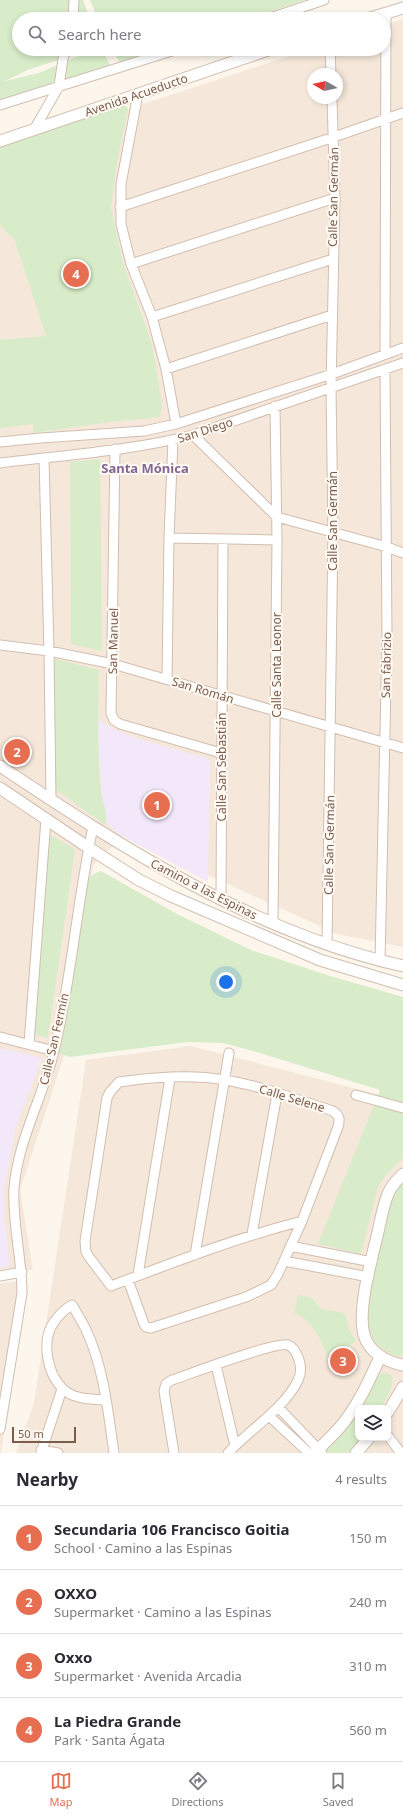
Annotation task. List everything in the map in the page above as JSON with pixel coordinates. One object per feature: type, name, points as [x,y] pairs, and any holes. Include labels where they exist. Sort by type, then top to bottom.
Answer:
[{"type":"street","points":[[73,12],[74,0]]},
{"type":"street","points":[[288,12],[324,0]]},
{"type":"street","points":[[389,12],[403,8]]},
{"type":"street","points":[[34,130],[59,86],[64,56]]},
{"type":"street","points":[[0,105],[155,56]]},
{"type":"street","name":"Avenida Acueducto","points":[[0,141],[251,56]]},
{"type":"street","points":[[330,56],[331,68]]},
{"type":"street","points":[[385,354],[386,56]]},
{"type":"street","points":[[138,94],[124,162],[120,207],[124,242],[152,317],[166,369],[176,424]]},
{"type":"street","name":"Calle San Germán","points":[[327,944],[333,532],[331,387],[335,198],[332,104]]},
{"type":"street","points":[[120,207],[334,138],[403,113]]},
{"type":"street","points":[[131,264],[335,198]]},
{"type":"street","points":[[152,317],[333,259]]},
{"type":"street","points":[[166,369],[332,315]]},
{"type":"street","name":"San Diego","points":[[0,442],[144,431],[176,424],[332,374],[403,348]]},
{"type":"street","name":"San Diego","points":[[0,463],[115,449],[173,440],[192,435],[403,363]]},
{"type":"street","name":"San fabrizio","points":[[380,961],[387,547],[386,369]]},
{"type":"street","name":"Calle Santa Leonor","points":[[273,923],[277,540],[275,406]]},
{"type":"street","points":[[192,435],[277,517],[387,547],[403,554]]},
{"type":"street","points":[[167,679],[169,538],[173,440]]},
{"type":"street","name":"San Manuel","points":[[115,449],[113,664],[111,713],[114,720],[120,724],[221,753]]},
{"type":"street","points":[[44,458],[51,800]]},
{"type":"street","points":[[169,538],[277,540]]},
{"type":"street","name":"Calle San Sebastián","points":[[221,899],[223,540]]},
{"type":"street","name":"San Román","points":[[0,645],[49,651],[113,664],[403,748]]},
{"type":"street","name":"Camino a las Espinas","points":[[0,766],[93,827],[182,881],[273,923],[327,944],[380,961],[403,966]]},
{"type":"street","name":"Camino a las Espinas","points":[[0,788],[89,848],[139,880],[164,893],[242,928],[320,960],[375,978],[403,985]]},
{"type":"street","points":[[29,1044],[46,819]]},
{"type":"street","name":"Calle San Fermín","points":[[0,1429],[21,1309],[22,1272],[15,1212],[15,1178],[25,1139],[46,1080],[54,1051],[62,1013],[93,827]]},
{"type":"street","points":[[0,1037],[54,1051]]},
{"type":"street","points":[[195,1255],[229,1053]]},
{"type":"street","name":"Calle Selene","points":[[200,1077],[248,1085],[333,1111],[338,1115],[340,1120],[302,1221],[275,1280],[266,1288],[151,1328],[146,1327],[144,1324],[128,1280],[111,1286],[89,1257],[85,1246],[107,1098],[110,1092],[119,1082],[170,1078],[200,1077]]},
{"type":"street","points":[[138,1275],[170,1078]]},
{"type":"street","points":[[252,1234],[277,1094]]},
{"type":"street","points":[[356,1095],[403,1108]]},
{"type":"street","points":[[403,1174],[388,1193],[372,1262],[362,1323],[364,1336],[369,1345],[380,1357],[395,1364],[403,1365]]},
{"type":"street","points":[[128,1280],[138,1275],[252,1234],[302,1221]]},
{"type":"street","points":[[290,1246],[372,1262]]},
{"type":"street","points":[[284,1261],[369,1277]]},
{"type":"street","points":[[0,1276],[22,1272]]},
{"type":"street","points":[[106,1400],[82,1398],[62,1389],[50,1366],[48,1342],[53,1322],[72,1304],[89,1337],[102,1377],[106,1400],[114,1453]]},
{"type":"street","points":[[174,1453],[164,1387],[172,1380],[277,1345],[291,1347],[295,1350],[299,1360],[300,1372],[298,1380],[278,1407],[228,1453]]},
{"type":"street","points":[[316,1452],[344,1422],[353,1409],[366,1387],[380,1357]]},
{"type":"street","points":[[216,1365],[235,1446]]},
{"type":"street","points":[[391,1407],[403,1387]]},
{"type":"street","points":[[58,1453],[41,1452],[62,1389]]},
{"type":"street","points":[[278,1407],[316,1452]]},
{"type":"street","points":[[269,1416],[316,1452]]},
{"type":"street","points":[[391,1440],[400,1453]]},
{"type":"street","points":[[356,1453],[366,1441]]},
{"type":"shaded area","name":"Santa Mónica","points":[[403,19],[403,947],[337,934],[123,836],[93,865],[70,1038],[20,1190],[33,1270],[0,1270],[0,151],[290,56],[391,56],[391,23]]},
{"type":"shaded area","points":[[98,719],[113,729],[145,741],[207,758],[210,763],[208,882],[118,834],[108,824],[101,792]]},
{"type":"shaded area","points":[[191,1046],[403,1101],[403,1453],[16,1453],[34,1403],[86,1060]]},
{"type":"shaded area","points":[[0,1048],[42,1058],[16,1127],[4,1189],[4,1218],[10,1266],[0,1268]]},
{"type":"shaded area","points":[[27,1279],[1,1453],[0,1453],[0,1284]]},
{"type":"green space","points":[[0,0],[83,0],[87,12],[12,12],[12,56],[70,56],[28,70],[5,81],[39,73],[78,56],[106,56],[112,69],[0,105]]},
{"type":"green space","points":[[90,0],[305,0],[270,12],[95,12]]},
{"type":"green space","points":[[116,56],[143,56],[120,64]]},
{"type":"green space","points":[[124,105],[128,108],[116,168],[111,208],[123,263],[152,344],[162,405],[160,417],[33,433],[33,424],[0,428],[0,340],[46,336],[15,241],[0,225],[0,145]]},
{"type":"green space","points":[[100,459],[102,651],[71,644],[70,462]]},
{"type":"green space","points":[[56,659],[99,670],[99,762],[101,792],[106,813],[105,825],[55,789],[51,663]]},
{"type":"green space","points":[[48,834],[75,849],[48,1038],[34,1034]]},
{"type":"green space","points":[[101,871],[177,914],[251,950],[330,976],[403,997],[403,1158],[385,1176],[378,1187],[361,1254],[318,1244],[380,1090],[223,1043],[188,1042],[70,1057],[57,1053],[86,879]]},
{"type":"green space","points":[[403,1180],[403,1357],[382,1349],[377,1344],[370,1333],[366,1318],[389,1197]]},
{"type":"green space","points":[[298,1295],[312,1298],[321,1309],[345,1313],[349,1329],[356,1341],[329,1360],[320,1339],[312,1326],[301,1316],[294,1313]]},
{"type":"green space","points":[[381,1373],[391,1376],[393,1380],[392,1386],[383,1405],[362,1405]]},
{"type":"green space","points":[[355,1416],[355,1441],[359,1441],[348,1453],[326,1453],[328,1447]]},
{"type":"place","name":"La Piedra Grande","points":[[76,274]]},
{"type":"place","name":"OXXO","points":[[17,752]]},
{"type":"place","name":"Secundaria 106 Francisco Goitia","points":[[157,805]]},
{"type":"place","name":"Oxxo","points":[[343,1361]]},
{"type":"district","name":"Santa Mónica","points":[[145,468]]}]
